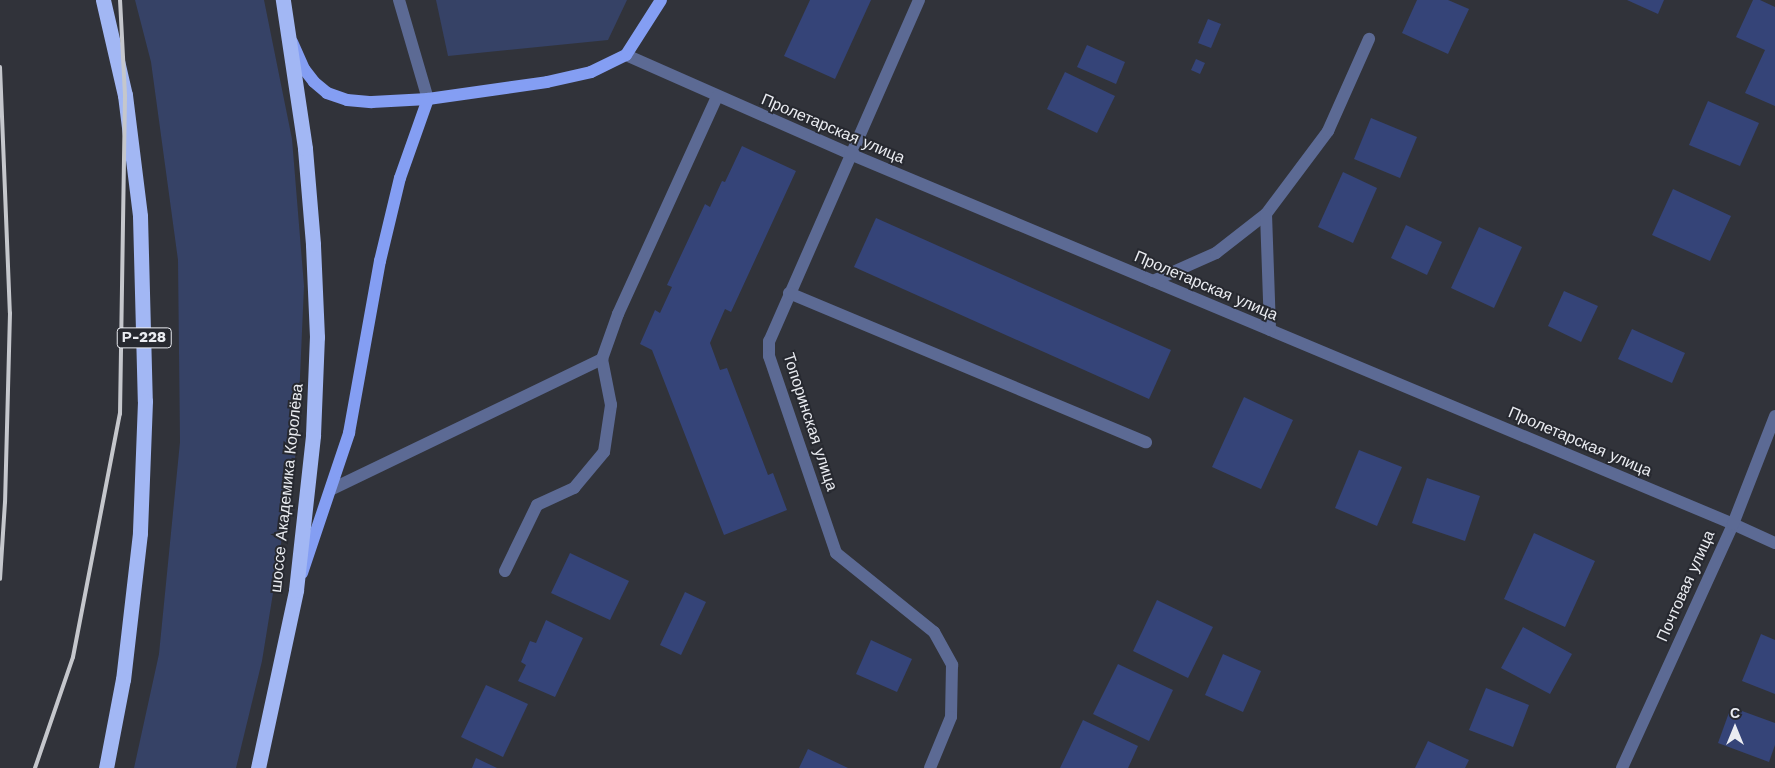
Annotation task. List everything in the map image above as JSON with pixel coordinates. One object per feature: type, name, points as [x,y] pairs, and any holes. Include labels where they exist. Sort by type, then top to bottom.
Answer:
[{"type":"highway","name":"Р-228","points":[[103,0],[125,95],[140,216],[145,401],[140,533],[123,678],[106,768]]},
{"type":"highway","name":"шоссе Академика Королёва","points":[[258,768],[296,590],[314,435],[318,337],[313,234],[304,148],[283,0]]},
{"type":"main road","points":[[289,35],[304,69],[314,82],[327,93],[347,100],[372,102],[428,99],[547,82],[591,72],[626,55],[661,0]]},
{"type":"main road","points":[[296,590],[332,489],[349,433],[380,261],[400,178],[428,99]]},
{"type":"street","points":[[399,0],[428,99]]},
{"type":"street","name":"Топоринская улица","points":[[919,0],[789,293],[769,341],[769,356],[836,553],[934,632],[952,665],[951,717],[930,768]]},
{"type":"street","points":[[1152,281],[1216,253],[1266,214],[1328,131],[1369,39]]},
{"type":"street","name":"Пролетарская улица","points":[[626,55],[850,154],[1775,543]]},
{"type":"street","points":[[504,571],[538,505],[574,488],[604,452],[610,405],[602,359],[618,314],[718,97]]},
{"type":"street","points":[[1266,214],[1270,330]]},
{"type":"street","points":[[789,293],[1146,442]]},
{"type":"street","points":[[332,489],[602,359]]},
{"type":"street","name":"Почтовая улица","points":[[1622,768],[1733,524],[1775,416]]},
{"type":"shaded area","points":[[135,0],[264,0],[292,139],[304,286],[297,445],[262,661],[236,768],[134,768],[159,654],[180,442],[178,260],[151,62]]},
{"type":"shaded area","points":[[436,0],[627,0],[608,40],[448,56]]},
{"type":"building","points":[[810,0],[871,0],[835,79],[784,56]]},
{"type":"building","points":[[1417,0],[1448,0],[1469,9],[1448,54],[1402,33]]},
{"type":"building","points":[[1627,0],[1664,0],[1658,14]]},
{"type":"building","points":[[1753,0],[1760,0],[1775,7],[1775,106],[1745,93],[1765,50],[1736,37]]},
{"type":"building","points":[[1208,19],[1221,24],[1211,48],[1198,43]]},
{"type":"building","points":[[1087,45],[1125,62],[1116,84],[1077,67]]},
{"type":"building","points":[[1196,59],[1205,63],[1200,74],[1191,70]]},
{"type":"building","points":[[1065,72],[1115,96],[1097,133],[1047,109]]},
{"type":"building","points":[[1708,101],[1759,123],[1740,166],[1689,145]]},
{"type":"building","points":[[1371,118],[1417,137],[1400,178],[1354,159]]},
{"type":"building","points":[[742,146],[796,171],[731,312],[725,309],[710,343],[720,370],[727,368],[768,475],[773,473],[787,510],[724,535],[652,350],[640,344],[655,310],[660,313],[672,287],[667,285],[705,204],[710,207],[722,181],[725,182]]},
{"type":"building","points":[[1343,172],[1377,188],[1353,243],[1318,227]]},
{"type":"building","points":[[1673,189],[1731,216],[1710,261],[1652,235]]},
{"type":"building","points":[[876,218],[1171,350],[1149,399],[854,267]]},
{"type":"building","points":[[1406,225],[1442,242],[1427,275],[1391,258]]},
{"type":"building","points":[[1479,227],[1522,247],[1494,308],[1451,288]]},
{"type":"building","points":[[1564,291],[1598,306],[1581,342],[1548,326]]},
{"type":"building","points":[[1632,329],[1685,353],[1672,383],[1618,359]]},
{"type":"building","points":[[1244,397],[1293,420],[1261,489],[1212,467]]},
{"type":"building","points":[[1359,450],[1402,467],[1377,526],[1335,508]]},
{"type":"building","points":[[1427,478],[1480,496],[1465,541],[1412,523]]},
{"type":"building","points":[[1534,533],[1595,561],[1565,627],[1504,599]]},
{"type":"building","points":[[570,553],[629,581],[610,620],[551,593]]},
{"type":"building","points":[[685,592],[706,602],[681,655],[660,645]]},
{"type":"building","points":[[1157,600],[1213,627],[1188,678],[1133,651]]},
{"type":"building","points":[[546,620],[583,638],[555,697],[518,681],[526,665],[521,662],[530,641],[536,643]]},
{"type":"building","points":[[1523,627],[1572,654],[1550,694],[1501,668]]},
{"type":"building","points":[[1761,634],[1775,640],[1775,694],[1742,681]]},
{"type":"building","points":[[871,640],[912,659],[897,692],[856,674]]},
{"type":"building","points":[[1223,654],[1261,671],[1243,712],[1205,695]]},
{"type":"building","points":[[1118,664],[1173,690],[1149,741],[1093,714]]},
{"type":"building","points":[[486,685],[528,704],[503,757],[461,737]]},
{"type":"building","points":[[1486,688],[1529,705],[1513,747],[1469,730]]},
{"type":"building","points":[[1731,707],[1775,723],[1775,745],[1769,762],[1718,743]]},
{"type":"building","points":[[1083,720],[1138,746],[1128,768],[1060,768]]},
{"type":"building","points":[[1428,741],[1469,760],[1465,768],[1415,768]]},
{"type":"building","points":[[808,749],[848,768],[799,768]]},
{"type":"building","points":[[476,758],[497,768],[472,768]]},
{"type":"railway","points":[[35,768],[73,657],[120,414],[125,95],[120,0]]},
{"type":"railway","points":[[0,67],[10,313],[5,502],[0,579]]}]
